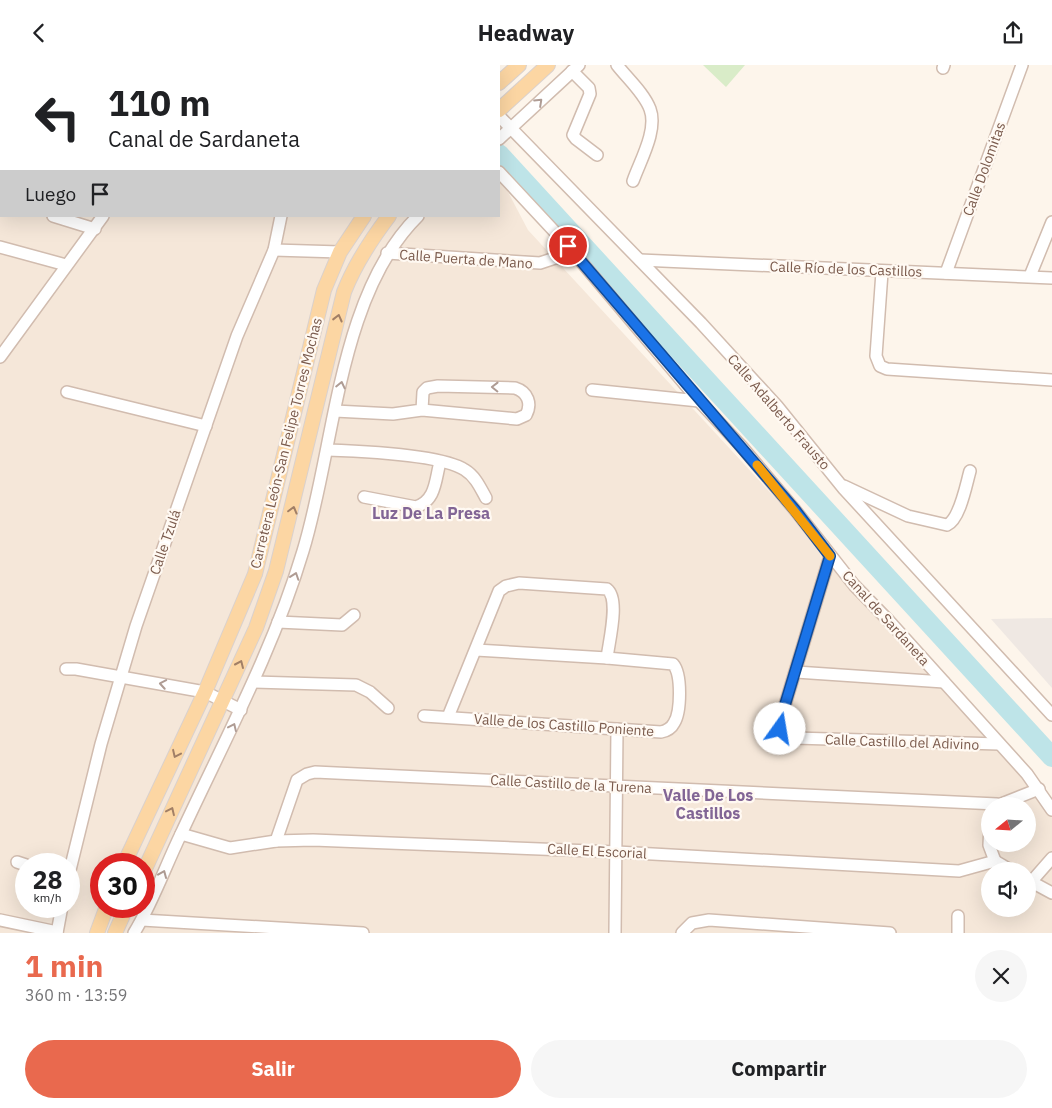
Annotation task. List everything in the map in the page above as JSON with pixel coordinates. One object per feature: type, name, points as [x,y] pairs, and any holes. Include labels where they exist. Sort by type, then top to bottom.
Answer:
[{"type":"main road","points":[[500,82],[519,65]]},
{"type":"main road","points":[[500,109],[548,65]]},
{"type":"main road","name":"Carretera León-San Felipe Torres Mochas","points":[[129,853],[205,693],[255,574],[275,497],[317,313],[324,290],[340,252],[363,217]]},
{"type":"main road","points":[[152,853],[256,628],[276,571],[344,292],[355,265],[369,241],[387,217]]},
{"type":"main road","points":[[222,702],[219,683],[251,605],[255,574]]},
{"type":"main road","points":[[97,933],[103,918]]},
{"type":"main road","points":[[115,933],[122,918]]},
{"type":"street","points":[[617,65],[647,103],[652,117],[647,142],[633,181]]},
{"type":"street","name":"Calle Dolomitas","points":[[946,273],[1022,65]]},
{"type":"street","points":[[504,134],[576,68],[590,94],[573,135],[597,155]]},
{"type":"street","name":"Calle Adalberto Frausto","points":[[500,120],[504,134],[640,260],[777,406],[840,485],[1052,715]]},
{"type":"street","name":"Canal de Sardaneta","points":[[500,173],[568,246],[699,401],[795,510],[854,585],[944,682],[1039,789],[1052,810]]},
{"type":"street","points":[[55,217],[95,229]]},
{"type":"street","points":[[0,357],[102,217]]},
{"type":"street","name":"Calle Tzulá","points":[[74,853],[120,676],[237,336],[274,250],[282,217]]},
{"type":"street","points":[[134,933],[142,920],[241,710],[278,622],[304,551],[335,411],[365,301],[387,253],[417,217]]},
{"type":"street","points":[[1030,277],[1052,222]]},
{"type":"street","name":"Calle Puerta de Mano","points":[[387,253],[540,263],[558,257],[568,246]]},
{"type":"street","points":[[0,247],[66,265]]},
{"type":"street","points":[[274,250],[340,252]]},
{"type":"street","name":"Calle Río de los Castillos","points":[[640,260],[1052,278]]},
{"type":"street","points":[[882,272],[876,356],[880,366],[887,369],[1052,380]]},
{"type":"street","points":[[335,411],[393,413],[422,410],[517,419],[526,415],[529,402],[524,392],[515,388],[438,386],[423,392],[422,410]]},
{"type":"street","points":[[592,390],[699,401]]},
{"type":"street","points":[[67,392],[206,426]]},
{"type":"street","points":[[327,450],[408,456],[464,469],[472,475],[486,498]]},
{"type":"street","points":[[364,497],[416,507],[424,504],[430,499],[440,462]]},
{"type":"street","points":[[840,485],[908,516],[947,525],[952,523],[956,515],[970,471]]},
{"type":"street","name":"Calle Castillo del Adivino","points":[[830,556],[781,718],[780,729],[787,738],[1000,745]]},
{"type":"street","points":[[448,717],[499,591],[506,586],[526,583],[602,587],[611,592],[614,603],[607,658]]},
{"type":"street","points":[[278,622],[342,625],[354,615]]},
{"type":"street","name":"Valle de los Castillo Poniente","points":[[424,716],[660,732],[669,729],[677,715],[680,677],[677,668],[669,663],[476,650]]},
{"type":"street","points":[[66,669],[120,676],[205,693],[241,710]]},
{"type":"street","points":[[796,672],[944,682]]},
{"type":"street","points":[[254,681],[356,685],[370,692],[388,709]]},
{"type":"street","points":[[615,933],[617,729]]},
{"type":"street","name":"Calle Castillo de la Turena","points":[[276,841],[298,780],[307,774],[315,773],[981,804]]},
{"type":"street","points":[[1018,797],[1039,789]]},
{"type":"street","name":"Calle El Escorial","points":[[181,834],[230,848],[276,841],[313,840],[617,852],[959,871],[995,861]]},
{"type":"street","points":[[992,853],[995,861]]},
{"type":"street","points":[[1036,874],[1052,858]]},
{"type":"street","points":[[1036,885],[1052,893]]},
{"type":"street","points":[[958,915],[958,933]]},
{"type":"street","points":[[0,920],[57,933],[60,918]]},
{"type":"street","points":[[142,920],[363,933]]},
{"type":"street","points":[[682,933],[692,923],[700,920],[890,933]]},
{"type":"shaded area","points":[[500,177],[528,230],[1052,798],[1052,933],[0,933],[0,217],[500,217]]},
{"type":"shaded area","points":[[1052,618],[1052,688],[991,619]]},
{"type":"green space","points":[[703,65],[745,65],[726,87]]},
{"type":"waterway","points":[[500,155],[1052,757]]},
{"type":"slow traffic","points":[[757,465],[830,556]]},
{"type":"district","name":"Luz De La Presa","points":[[431,513]]},
{"type":"district","name":"Valle De Los Castillos","points":[[708,804]]},
{"type":"route","points":[[568,246],[699,401],[742,447],[795,510],[830,556],[781,718],[780,729]]}]
